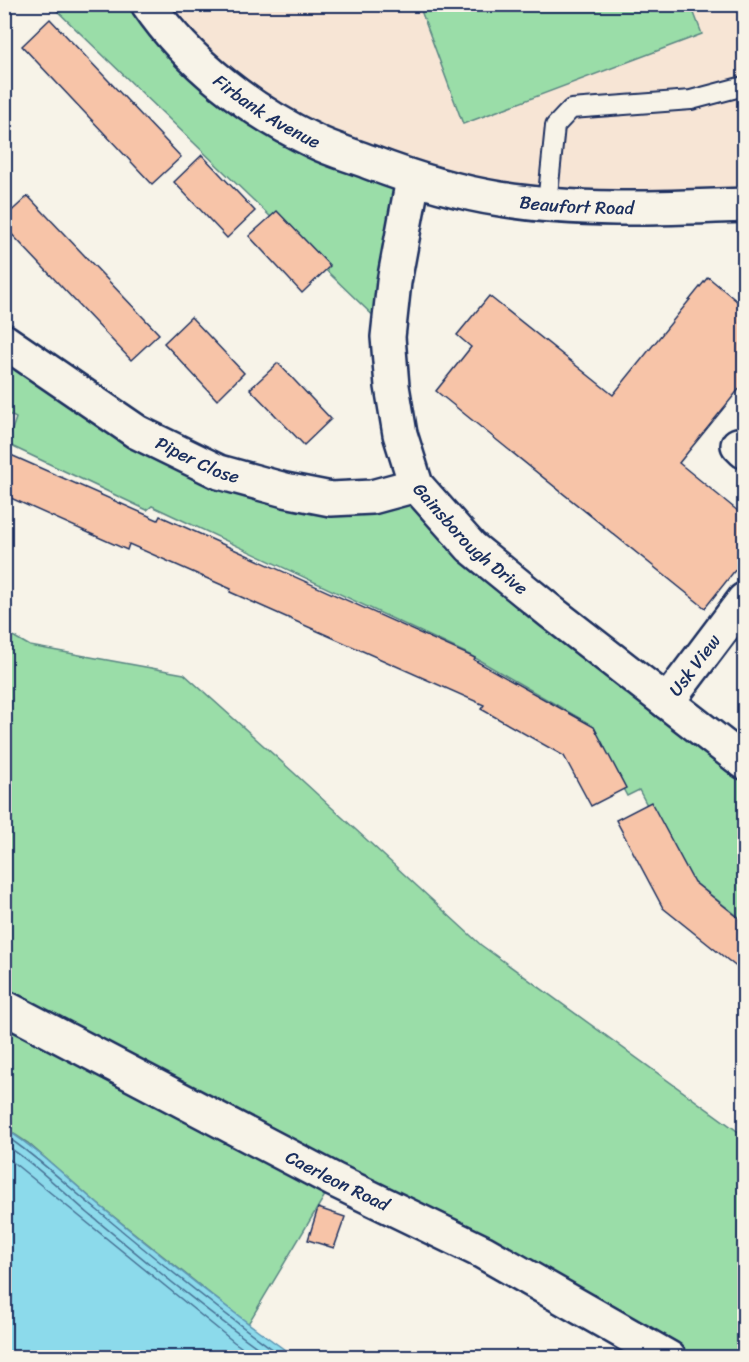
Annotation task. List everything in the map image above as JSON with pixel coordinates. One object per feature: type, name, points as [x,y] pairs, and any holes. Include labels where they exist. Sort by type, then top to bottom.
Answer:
[{"type":"street","name":"Firbank Avenue","points":[[148,4],[161,23],[212,75],[256,108],[316,142],[413,179]]},
{"type":"street","name":"Beaufort Road","points":[[413,179],[500,199],[547,204],[642,208],[744,205]]},
{"type":"street","name":"Gainsborough Drive","points":[[413,179],[394,282],[388,337],[392,386],[400,434],[416,486],[471,547],[744,762]]},
{"type":"street","name":"Piper Close","points":[[4,341],[137,432],[219,472],[285,490],[331,499],[372,497],[416,486]]},
{"type":"street","name":"Usk View","points":[[667,702],[744,600]]},
{"type":"street","name":"Caerleon Road","points":[[4,1007],[334,1180],[483,1252],[669,1358]]},
{"type":"lane","points":[[547,204],[555,126],[571,109],[691,100],[744,86]]},
{"type":"shaded area","points":[[148,5],[744,5],[744,205],[547,204],[316,142]]},
{"type":"green space","points":[[51,5],[148,5],[212,75],[413,179],[389,331]]},
{"type":"green space","points":[[419,5],[691,5],[702,34],[463,124]]},
{"type":"green space","points":[[5,341],[61,380],[285,490],[416,485],[744,762],[744,921],[683,873],[639,790],[627,796],[588,723],[470,655],[152,506],[147,510],[7,444],[16,418],[5,412]]},
{"type":"green space","points":[[4,631],[30,646],[184,674],[481,945],[744,1136],[744,1357],[669,1357],[334,1180],[248,1324],[98,1204],[28,1143],[5,1128]]},
{"type":"water","points":[[4,1128],[41,1155],[196,1283],[295,1357],[5,1357]]},
{"type":"building","points":[[50,19],[181,157],[152,184],[22,46]]},
{"type":"building","points":[[202,155],[255,211],[227,238],[174,182]]},
{"type":"building","points":[[28,196],[159,334],[131,360],[4,226],[4,218]]},
{"type":"building","points":[[277,211],[330,266],[302,293],[249,236]]},
{"type":"building","points":[[708,277],[744,307],[744,383],[679,463],[744,516],[744,559],[705,608],[436,391],[471,347],[457,335],[489,296],[613,395]]},
{"type":"building","points":[[191,317],[244,373],[217,400],[164,343]]},
{"type":"building","points":[[278,363],[331,419],[304,445],[250,389]]},
{"type":"building","points":[[4,452],[158,520],[160,516],[475,658],[474,660],[594,727],[626,788],[591,806],[564,756],[481,709],[484,705],[230,592],[231,589],[129,544],[127,550],[4,495]]},
{"type":"building","points":[[651,802],[694,882],[744,922],[744,973],[663,908],[616,820]]},
{"type":"building","points":[[318,1208],[345,1217],[334,1248],[308,1240]]}]
